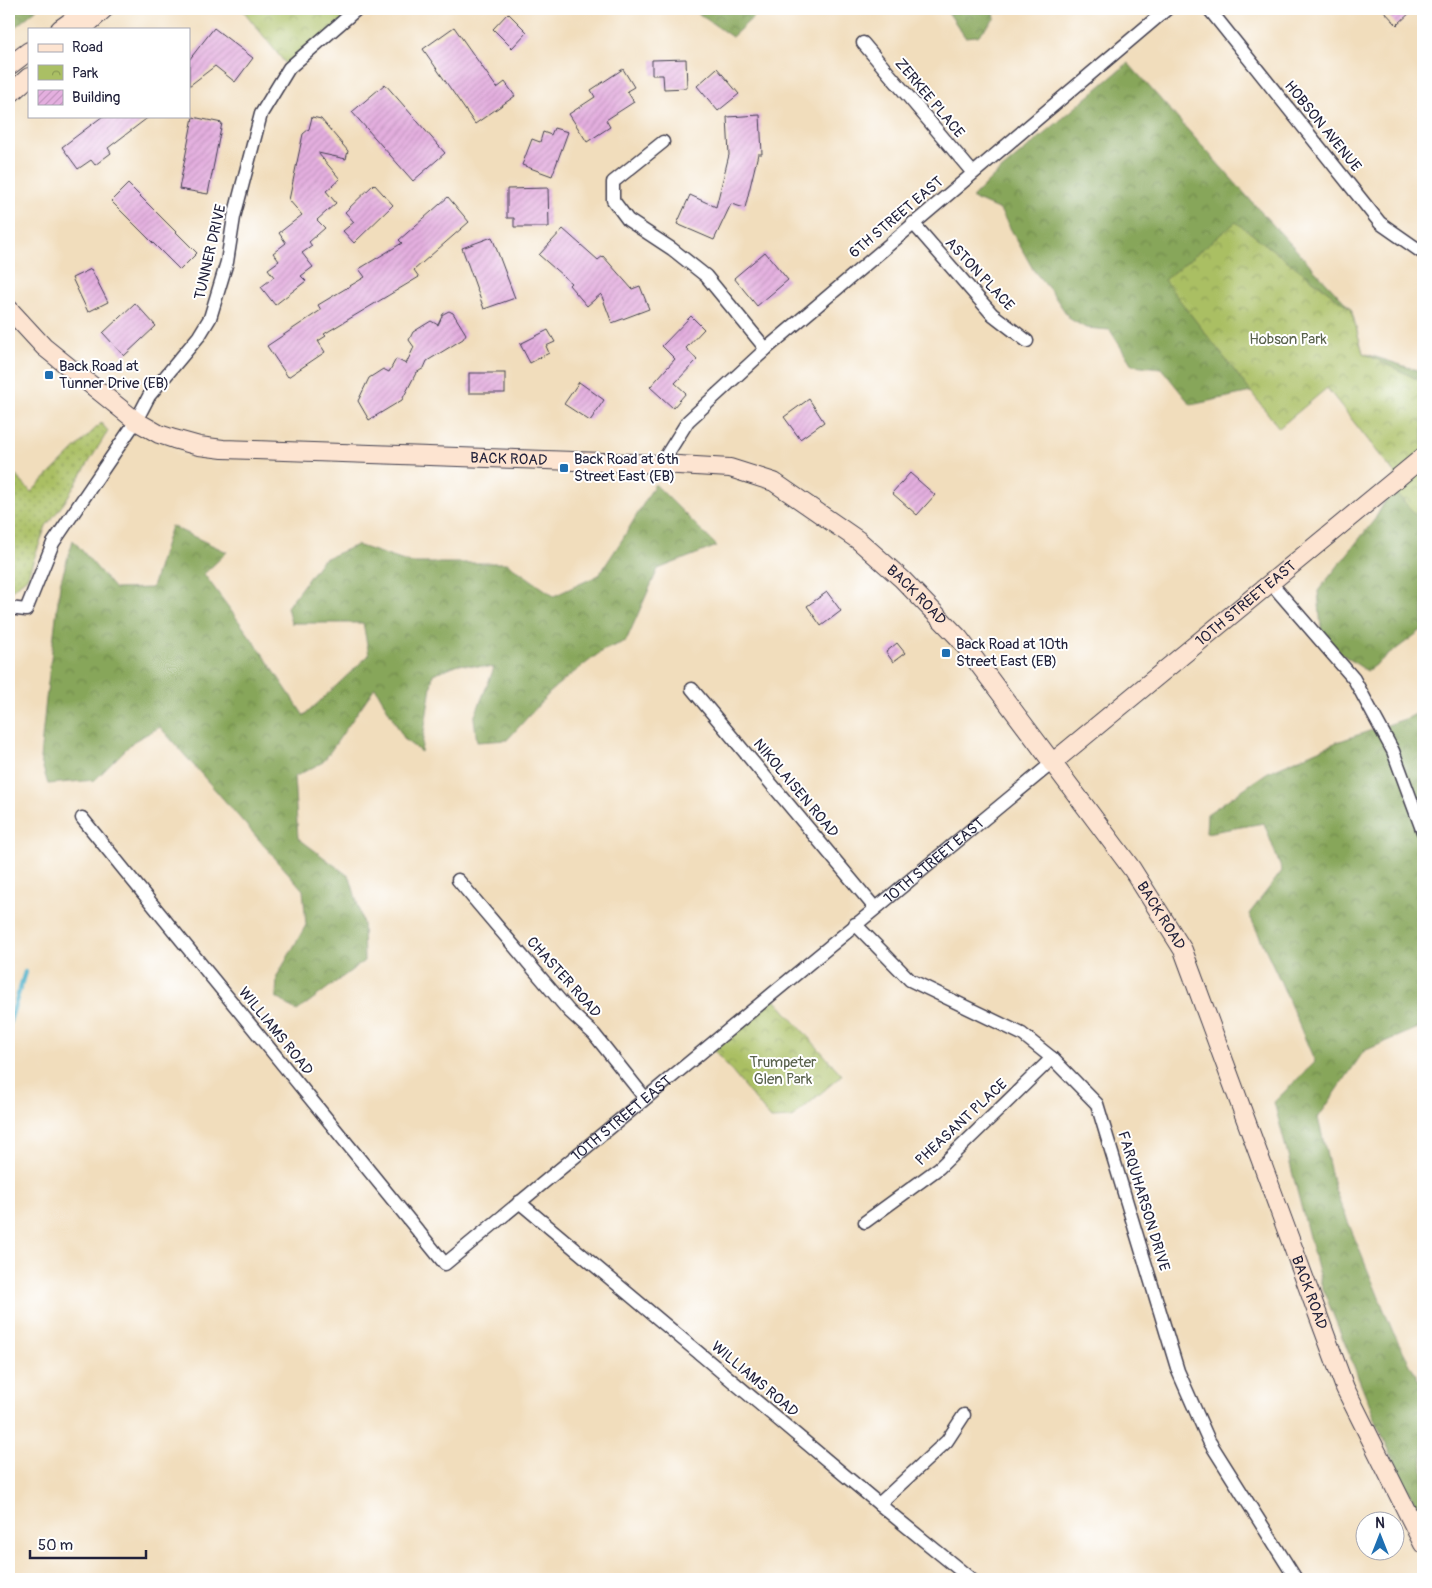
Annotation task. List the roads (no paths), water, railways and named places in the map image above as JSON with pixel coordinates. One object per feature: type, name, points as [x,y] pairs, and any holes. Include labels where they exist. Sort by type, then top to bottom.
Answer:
[{"type":"street","points":[[61,28],[88,9]]},
{"type":"street","points":[[83,28],[104,9]]},
{"type":"street","name":"TUNNER DRIVE","points":[[9,608],[26,610],[53,543],[136,421],[149,396],[199,336],[210,318],[227,262],[234,217],[261,114],[289,68],[358,9]]},
{"type":"street","name":"6TH STREET EAST","points":[[661,464],[688,421],[766,349],[1167,9]]},
{"type":"street","name":"HOBSON AVENUE","points":[[1208,9],[1380,223],[1423,253]]},
{"type":"street","name":"ZERKEE PLACE","points":[[863,43],[972,173]]},
{"type":"street","points":[[9,66],[28,52]]},
{"type":"street","points":[[9,95],[28,78]]},
{"type":"street","points":[[662,142],[613,182],[613,200],[628,220],[672,248],[706,276],[766,349]]},
{"type":"street","name":"ASTON PLACE","points":[[913,223],[992,314],[1027,341]]},
{"type":"street","name":"BACK ROAD","points":[[9,309],[44,347],[136,421],[159,434],[199,446],[223,449],[730,468],[774,482],[858,540],[902,579],[958,638],[1132,869],[1183,950],[1345,1388],[1423,1544]]},
{"type":"street","name":"10TH STREET EAST","points":[[444,1264],[1423,457]]},
{"type":"street","points":[[1270,582],[1354,679],[1393,751],[1423,832]]},
{"type":"street","name":"NIKOLAISEN ROAD","points":[[692,689],[875,908]]},
{"type":"street","name":"WILLIAMS ROAD","points":[[82,818],[444,1264]]},
{"type":"street","name":"CHASTER ROAD","points":[[458,880],[570,1011],[594,1034],[645,1098]]},
{"type":"street","name":"FARQUHARSON DRIVE","points":[[855,924],[910,980],[1022,1034],[1052,1058],[1097,1104],[1178,1371],[1209,1441],[1296,1579]]},
{"type":"street","name":"PHEASANT PLACE","points":[[865,1222],[939,1168],[1052,1058]]},
{"type":"street","name":"WILLIAMS ROAD","points":[[519,1202],[971,1579]]},
{"type":"street","points":[[879,1504],[947,1441],[964,1415]]},
{"type":"waterway","points":[[9,1024],[25,972]]},
{"type":"place","name":"Back Road at Tunner Drive (EB)","points":[[49,375]]},
{"type":"place","name":"Back Road at 6th Street East (EB)","points":[[564,468]]},
{"type":"place","name":"Back Road at 10th Street East (EB)","points":[[946,653]]},
{"type":"park label","name":"Hobson Park","points":[[1288,339]]},
{"type":"park label","name":"Trumpeter Glen Park","points":[[783,1070]]}]
